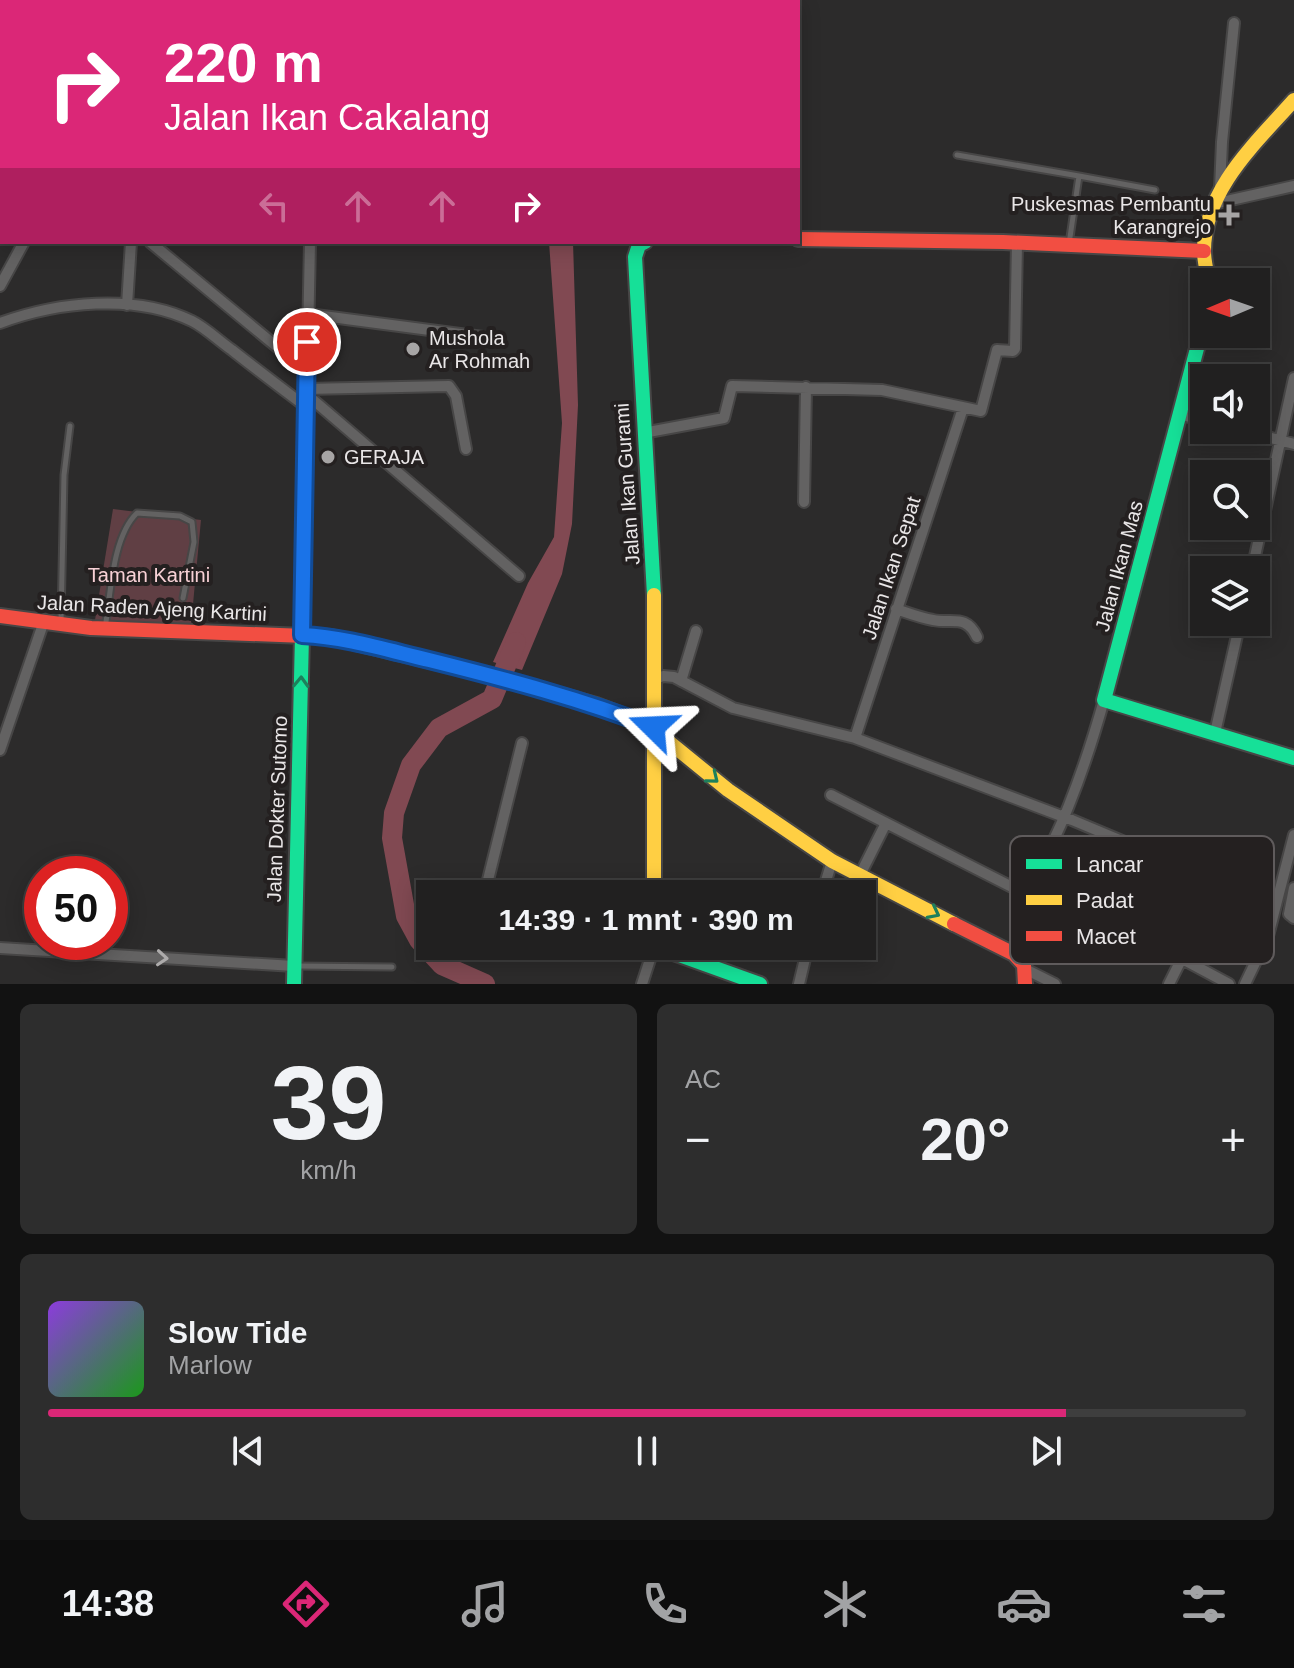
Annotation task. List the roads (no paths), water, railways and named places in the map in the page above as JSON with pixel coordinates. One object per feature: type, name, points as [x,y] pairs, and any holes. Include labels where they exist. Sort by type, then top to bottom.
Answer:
[{"type":"main road","points":[[1207,268],[1204,251],[1217,197],[1228,177],[1294,100]]},
{"type":"main road","points":[[800,239],[1017,243],[1204,251]]},
{"type":"main road","name":"Jalan Ikan Gurami","points":[[641,244],[635,257],[643,433],[654,571],[654,880]]},
{"type":"main road","name":"Jalan Ikan Mas","points":[[1104,700],[1197,348]]},
{"type":"main road","name":"Jalan Raden Ajeng Kartini","points":[[0,616],[43,624],[105,629],[331,637],[481,673],[596,705],[653,727],[728,790],[832,861],[1010,952]]},
{"type":"main road","name":"Jalan Dokter Sutomo","points":[[294,984],[302,635]]},
{"type":"main road","points":[[1104,700],[1294,758]]},
{"type":"main road","points":[[691,960],[760,984]]},
{"type":"street","points":[[1234,23],[1217,197],[1294,186]]},
{"type":"street","points":[[643,433],[726,418],[732,386],[887,391],[981,411],[997,350],[1014,350],[1017,243]]},
{"type":"street","points":[[0,286],[23,244]]},
{"type":"street","points":[[127,305],[131,244]]},
{"type":"street","points":[[152,244],[305,370]]},
{"type":"street","points":[[302,635],[310,244]]},
{"type":"street","points":[[0,323],[54,307],[127,305],[162,311],[192,321],[305,406]]},
{"type":"street","points":[[308,314],[483,337]]},
{"type":"street","points":[[1255,556],[1294,378]]},
{"type":"street","points":[[305,391],[449,386],[456,396],[466,449]]},
{"type":"street","points":[[804,502],[806,387]]},
{"type":"street","points":[[305,391],[519,576]]},
{"type":"street","name":"Jalan Ikan Sepat","points":[[855,738],[963,408]]},
{"type":"street","points":[[1179,414],[1190,417]]},
{"type":"street","points":[[1270,438],[1294,444]]},
{"type":"street","points":[[896,609],[934,620],[961,621],[971,626],[977,637]]},
{"type":"street","points":[[0,750],[43,624]]},
{"type":"street","points":[[681,681],[696,631]]},
{"type":"street","points":[[1215,733],[1237,636]]},
{"type":"street","points":[[656,679],[667,676],[733,708],[855,738],[1110,836]]},
{"type":"street","name":"Jalan Ikan Mas","points":[[1055,836],[1083,771],[1104,700]]},
{"type":"street","points":[[488,880],[522,743]]},
{"type":"street","points":[[831,795],[1010,886]]},
{"type":"street","points":[[860,875],[886,823]]},
{"type":"street","points":[[1274,909],[1294,835]]},
{"type":"street","points":[[826,880],[832,861]]},
{"type":"street","points":[[1294,888],[1289,914],[1294,918]]},
{"type":"street","points":[[0,948],[294,966]]},
{"type":"street","points":[[642,984],[650,960]]},
{"type":"street","points":[[799,984],[805,960]]},
{"type":"street","points":[[1169,984],[1179,964]]},
{"type":"street","points":[[1189,964],[1229,984]]},
{"type":"street","points":[[1245,984],[1255,964]]},
{"type":"street","points":[[1025,977],[1055,984]]},
{"type":"lane","points":[[957,155],[1155,190]]},
{"type":"lane","points":[[1069,245],[1079,176]]},
{"type":"lane","points":[[61,626],[64,475],[70,426]]},
{"type":"lane","points":[[105,629],[121,538],[129,521],[137,513],[180,516],[192,522],[194,542],[183,598]]},
{"type":"lane","points":[[294,966],[392,967]]},
{"type":"waterway","points":[[485,984],[442,965],[419,940],[406,916],[392,838],[394,813],[411,765],[439,728],[492,699],[516,642]]},
{"type":"place","name":"Puskesmas Pembantu Karangrejo","points":[[1229,215]]},
{"type":"place","name":"Mushola Ar Rohmah","points":[[413,349]]},
{"type":"place","name":"GERAJA","points":[[328,457]]},
{"type":"park label","name":"Taman Kartini","points":[[149,575]]}]
